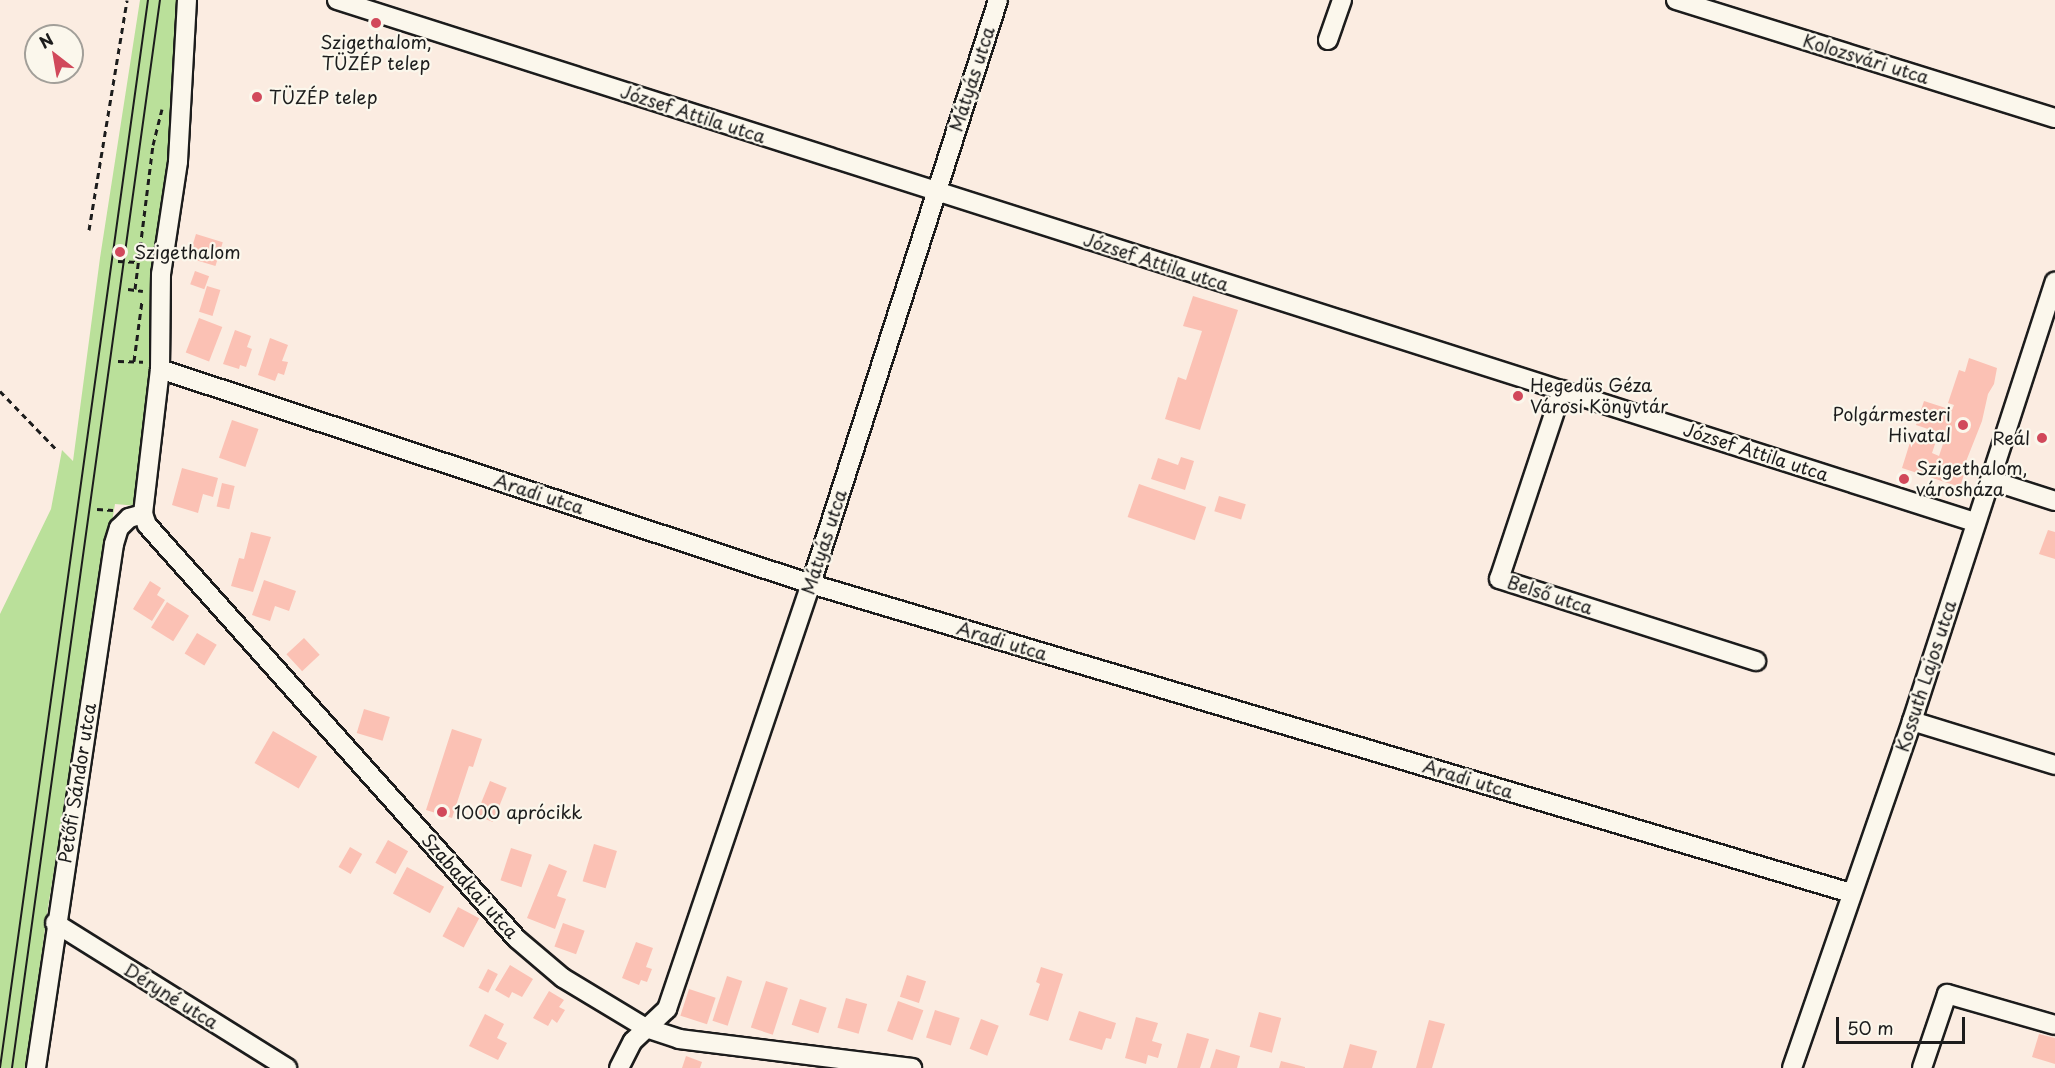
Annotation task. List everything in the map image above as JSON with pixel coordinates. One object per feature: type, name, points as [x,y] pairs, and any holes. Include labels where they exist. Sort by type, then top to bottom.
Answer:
[{"type":"street","points":[[143,514],[156,366],[161,274],[178,162],[187,0]]},
{"type":"street","name":"József Attila utca","points":[[337,0],[1975,522]]},
{"type":"street","name":"Mátyás utca","points":[[619,1068],[633,1041],[667,1009],[811,584],[998,0]]},
{"type":"street","points":[[1328,40],[1342,0]]},
{"type":"street","name":"Kolozsvári utca","points":[[1676,0],[2055,118]]},
{"type":"street","name":"Kossuth Lajos utca","points":[[1792,1068],[1912,721],[2055,282]]},
{"type":"street","name":"Aradi utca","points":[[156,366],[811,584],[1851,893]]},
{"type":"street","name":"Belső utca","points":[[1562,390],[1499,579],[1756,661]]},
{"type":"street","points":[[1990,480],[2055,501]]},
{"type":"street","name":"Petőfi Sándor utca","points":[[36,1068],[55,923],[114,544],[119,528],[129,518],[143,514]]},
{"type":"street","name":"Szabadkai utca","points":[[143,514],[154,535],[517,939],[563,978],[646,1028],[679,1039],[912,1068]]},
{"type":"street","points":[[1912,721],[2055,765]]},
{"type":"street","name":"Déryné utca","points":[[55,923],[287,1068]]},
{"type":"street","points":[[1922,1068],[1947,994],[2055,1025]]},
{"type":"path","points":[[89,230],[127,0]]},
{"type":"path","points":[[135,289],[153,145],[163,105]]},
{"type":"path","points":[[118,261],[138,262]]},
{"type":"path","points":[[128,289],[143,290],[134,362]]},
{"type":"path","points":[[117,361],[156,366]]},
{"type":"path","points":[[0,391],[56,449]]},
{"type":"path","points":[[97,509],[114,510]]},
{"type":"green space","points":[[140,0],[179,0],[156,367],[138,506],[115,504],[48,907],[26,1068],[0,1068],[0,614],[51,509],[62,450],[73,461],[100,258]]},
{"type":"building","points":[[196,234],[223,242],[215,266],[189,258]]},
{"type":"building","points":[[195,271],[209,276],[204,289],[190,284]]},
{"type":"building","points":[[207,286],[220,290],[212,316],[199,312]]},
{"type":"building","points":[[1193,296],[1238,310],[1200,430],[1165,419],[1178,377],[1186,380],[1202,331],[1183,326]]},
{"type":"building","points":[[199,318],[222,327],[209,362],[186,353]]},
{"type":"building","points":[[235,330],[251,336],[247,347],[252,349],[246,367],[240,365],[239,369],[223,364]]},
{"type":"building","points":[[270,338],[288,345],[282,361],[288,362],[284,375],[278,373],[275,381],[258,375]]},
{"type":"building","points":[[1969,358],[1997,368],[1982,421],[1965,464],[1967,465],[1960,487],[1902,468],[1912,436],[1935,444],[1932,453],[1939,456],[1946,435],[1916,425],[1924,401],[1952,410],[1954,405],[1948,403],[1959,370],[1965,372]]},
{"type":"building","points":[[232,420],[258,429],[245,467],[219,458]]},
{"type":"building","points":[[1181,457],[1194,461],[1185,490],[1151,479],[1158,458],[1178,465]]},
{"type":"building","points":[[182,468],[218,478],[213,497],[203,494],[198,513],[172,505]]},
{"type":"building","points":[[222,483],[235,486],[229,509],[217,506]]},
{"type":"building","points":[[1139,484],[1206,507],[1195,540],[1128,517]]},
{"type":"building","points":[[1219,496],[1246,504],[1241,519],[1214,511]]},
{"type":"building","points":[[2048,530],[2055,532],[2055,559],[2039,554]]},
{"type":"building","points":[[251,532],[271,537],[253,592],[231,586],[239,558],[244,559]]},
{"type":"building","points":[[264,580],[296,591],[289,611],[275,606],[270,621],[252,615]]},
{"type":"building","points":[[150,581],[161,588],[157,595],[165,600],[152,621],[133,609]]},
{"type":"building","points":[[167,602],[189,616],[173,641],[151,627]]},
{"type":"building","points":[[197,633],[217,645],[204,665],[185,654]]},
{"type":"building","points":[[304,638],[320,655],[302,671],[286,654]]},
{"type":"building","points":[[364,709],[390,717],[383,741],[357,733]]},
{"type":"building","points":[[452,729],[482,739],[473,767],[469,766],[452,818],[426,810]]},
{"type":"building","points":[[273,731],[317,756],[299,789],[254,763]]},
{"type":"building","points":[[490,781],[507,788],[493,822],[476,815]]},
{"type":"building","points":[[388,840],[408,851],[396,874],[375,863]]},
{"type":"building","points":[[594,844],[617,851],[606,888],[583,881]]},
{"type":"building","points":[[350,847],[362,854],[351,874],[338,867]]},
{"type":"building","points":[[511,848],[532,855],[521,887],[500,880]]},
{"type":"building","points":[[549,864],[567,871],[557,896],[566,899],[555,929],[527,918]]},
{"type":"building","points":[[407,867],[444,887],[430,913],[393,893]]},
{"type":"building","points":[[458,907],[479,918],[464,947],[443,936]]},
{"type":"building","points":[[563,923],[585,931],[576,954],[554,946]]},
{"type":"building","points":[[636,942],[653,948],[646,967],[652,969],[647,982],[641,980],[639,985],[622,978]]},
{"type":"building","points":[[510,965],[533,979],[522,997],[512,992],[509,998],[495,990]]},
{"type":"building","points":[[1041,967],[1063,974],[1048,1021],[1029,1015],[1040,984],[1036,982]]},
{"type":"building","points":[[488,969],[498,974],[488,993],[478,988]]},
{"type":"building","points":[[907,975],[926,981],[919,1003],[900,997]]},
{"type":"building","points":[[727,976],[742,981],[728,1026],[712,1021]]},
{"type":"building","points":[[766,981],[788,988],[773,1035],[751,1028]]},
{"type":"building","points":[[689,989],[716,998],[707,1024],[680,1016]]},
{"type":"building","points":[[549,991],[564,1000],[559,1007],[565,1010],[557,1023],[552,1019],[548,1026],[533,1018]]},
{"type":"building","points":[[846,998],[867,1004],[859,1034],[837,1028]]},
{"type":"building","points":[[800,999],[827,1008],[818,1033],[792,1025]]},
{"type":"building","points":[[898,1001],[923,1010],[912,1040],[887,1031]]},
{"type":"building","points":[[935,1010],[960,1018],[951,1046],[926,1038]]},
{"type":"building","points":[[1079,1011],[1116,1023],[1111,1039],[1106,1038],[1102,1050],[1069,1040]]},
{"type":"building","points":[[1259,1012],[1281,1018],[1272,1053],[1250,1047]]},
{"type":"building","points":[[485,1014],[504,1024],[497,1038],[507,1043],[498,1060],[469,1046]]},
{"type":"building","points":[[1136,1017],[1158,1023],[1152,1041],[1162,1044],[1158,1058],[1148,1055],[1146,1064],[1125,1058]]},
{"type":"building","points":[[981,1019],[999,1026],[987,1056],[970,1049]]},
{"type":"building","points":[[1429,1020],[1445,1024],[1432,1068],[1416,1068]]},
{"type":"building","points":[[1187,1033],[1209,1039],[1200,1068],[1177,1068]]},
{"type":"building","points":[[2039,1034],[2055,1038],[2055,1064],[2032,1057]]},
{"type":"building","points":[[1350,1044],[1377,1051],[1372,1068],[1343,1068]]},
{"type":"building","points":[[1216,1049],[1240,1056],[1237,1068],[1210,1068]]},
{"type":"building","points":[[686,1056],[702,1062],[700,1068],[682,1068]]},
{"type":"building","points":[[1281,1061],[1305,1067],[1305,1068],[1279,1068]]},
{"type":"tram line","points":[[0,1068],[148,0]]},
{"type":"tram line","points":[[12,1068],[160,0]]},
{"type":"place","name":"Szigethalom, TÜZÉP telep","points":[[376,23]]},
{"type":"place","name":"TÜZÉP telep","points":[[257,97]]},
{"type":"place","name":"Szigethalom","points":[[120,252]]},
{"type":"place","name":"Hegedüs Géza Városi Könyvtár","points":[[1518,396]]},
{"type":"place","name":"Polgármesteri Hivatal","points":[[1963,425]]},
{"type":"place","name":"Reál","points":[[2042,438]]},
{"type":"place","name":"Szigethalom, városháza","points":[[1904,479]]},
{"type":"place","name":"1000 aprócikk","points":[[442,812]]}]
